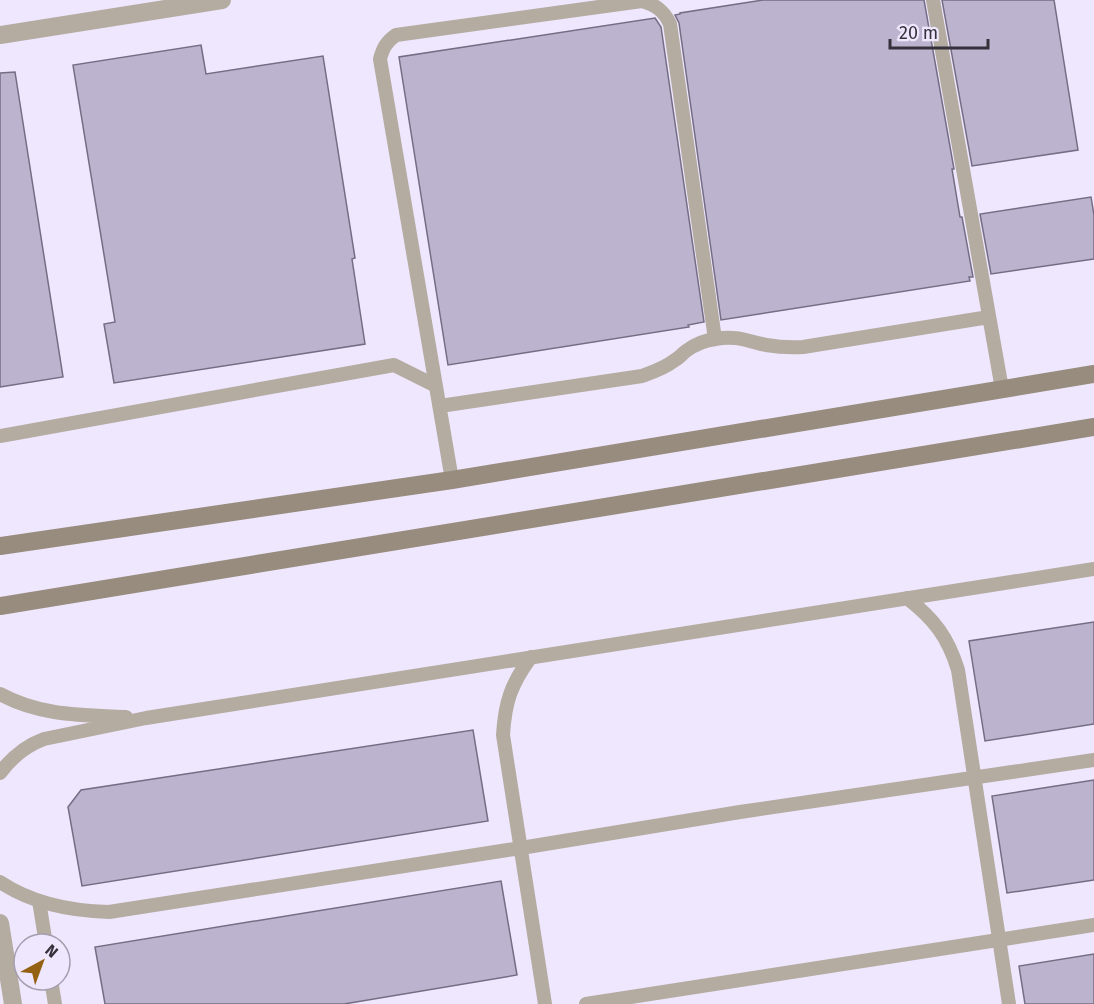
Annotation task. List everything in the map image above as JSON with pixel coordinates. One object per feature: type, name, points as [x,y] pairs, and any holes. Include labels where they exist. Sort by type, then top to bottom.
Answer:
[{"type":"main road","points":[[0,546],[452,480],[1094,374]]},
{"type":"main road","points":[[0,606],[1094,428]]},
{"type":"street","points":[[0,35],[222,0]]},
{"type":"street","points":[[0,923],[4,974],[13,1004]]},
{"type":"lane","points":[[933,0],[1002,389]]},
{"type":"lane","points":[[452,480],[380,59],[382,49],[396,35],[642,1],[660,8],[670,24],[715,339]]},
{"type":"lane","points":[[440,406],[642,376],[675,361],[700,343],[715,339],[731,337],[784,348],[803,348],[989,317]]},
{"type":"lane","points":[[0,436],[394,365],[436,386]]},
{"type":"lane","points":[[0,773],[20,751],[44,739],[146,718],[1094,569]]},
{"type":"lane","points":[[907,598],[923,610],[946,638],[958,670],[1009,1004]]},
{"type":"lane","points":[[531,657],[510,693],[503,735],[545,1004]]},
{"type":"lane","points":[[0,694],[38,710],[146,718]]},
{"type":"lane","points":[[0,882],[9,888],[59,908],[109,912],[740,812],[1094,760]]},
{"type":"lane","points":[[39,901],[44,932]]},
{"type":"lane","points":[[586,1004],[1094,925]]},
{"type":"building","points":[[763,0],[924,0],[954,169],[952,169],[960,217],[962,217],[973,277],[969,277],[970,281],[721,320],[679,23],[675,15]]},
{"type":"building","points":[[942,0],[1054,0],[1078,150],[972,166]]},
{"type":"building","points":[[655,18],[661,27],[704,322],[688,325],[689,327],[448,365],[399,57]]},
{"type":"building","points":[[201,45],[206,74],[323,56],[355,258],[352,259],[365,344],[114,383],[104,324],[115,322],[73,65]]},
{"type":"building","points":[[15,72],[63,377],[0,387],[0,73]]},
{"type":"building","points":[[1091,197],[1094,215],[1094,259],[991,274],[980,214]]},
{"type":"building","points":[[1094,622],[1094,724],[985,741],[969,641]]},
{"type":"building","points":[[473,730],[488,821],[82,886],[68,807],[81,790]]},
{"type":"building","points":[[1094,780],[1094,880],[1007,893],[992,796]]},
{"type":"building","points":[[501,881],[517,975],[344,1004],[105,1004],[95,947]]},
{"type":"building","points":[[1094,954],[1094,1004],[1025,1004],[1019,966]]}]
